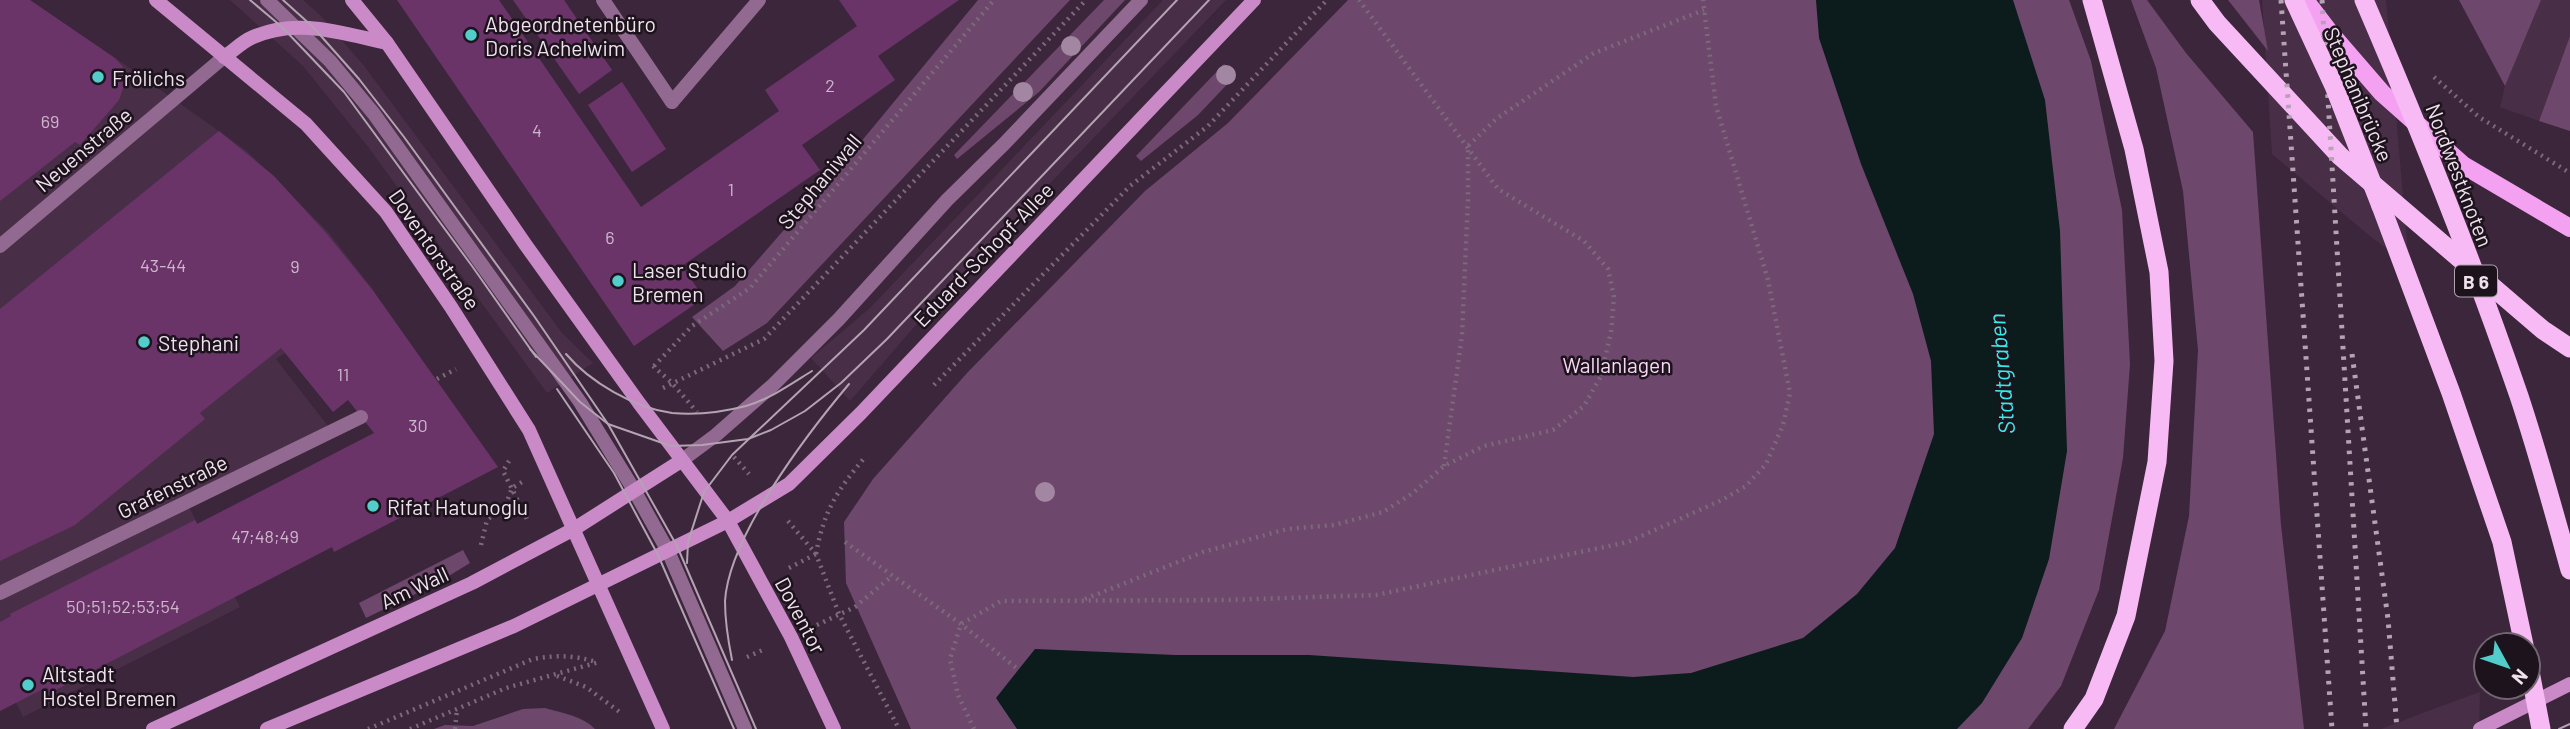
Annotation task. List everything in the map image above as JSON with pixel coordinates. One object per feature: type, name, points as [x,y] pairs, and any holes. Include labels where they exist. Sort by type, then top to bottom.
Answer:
[{"type":"highway","points":[[2073,729],[2094,699],[2126,616],[2157,461],[2164,361],[2159,272],[2134,149],[2092,0]]},
{"type":"highway","points":[[2200,0],[2217,23],[2340,156],[2543,330],[2570,348]]},
{"type":"highway","name":"Stephanibrücke","points":[[2294,0],[2334,86],[2451,393],[2502,542],[2521,631]]},
{"type":"highway","name":"Nordwestknoten","points":[[2364,0],[2441,190],[2519,397],[2570,569]]},
{"type":"highway","points":[[2536,701],[2541,729]]},
{"type":"main road","name":"Doventorstraße","points":[[156,0],[306,124],[386,212],[529,430],[597,585]]},
{"type":"main road","points":[[267,729],[514,626],[728,521],[681,461],[525,244],[387,43],[352,0]]},
{"type":"main road","name":"Eduard-Schopf-Allee","points":[[728,521],[789,484],[861,413],[1254,0]]},
{"type":"main road","points":[[2305,0],[2382,93],[2463,166],[2570,228]]},
{"type":"main road","points":[[224,57],[249,38],[282,27],[313,27],[387,43]]},
{"type":"main road","name":"Am Wall","points":[[153,729],[472,583],[574,529],[681,461]]},
{"type":"main road","name":"Doventor","points":[[728,521],[791,637],[834,729]]},
{"type":"main road","points":[[597,585],[663,729]]},
{"type":"main road","points":[[2480,729],[2570,684]]},
{"type":"street","points":[[267,0],[330,61],[382,125],[566,381],[634,490],[668,551],[745,729]]},
{"type":"street","points":[[603,0],[672,102],[759,0]]},
{"type":"street","points":[[681,461],[716,435],[773,385],[1141,0]]},
{"type":"street","name":"Neuenstraße","points":[[0,246],[224,57]]},
{"type":"street","name":"Grafenstraße","points":[[0,593],[361,417]]},
{"type":"path","name":"Stephaniwall","points":[[654,366],[692,326],[750,288],[994,0]]},
{"type":"path","points":[[899,729],[839,614],[816,554],[671,382],[685,378],[764,339],[1086,0]]},
{"type":"path","points":[[928,392],[1130,186],[1208,126],[1327,0]]},
{"type":"path","points":[[1080,601],[1203,552],[1287,529],[1334,525],[1383,512],[1413,493],[1444,466],[1483,446],[1553,430],[1584,406],[1601,376],[1614,297],[1608,269],[1584,241],[1498,189],[1359,0]]},
{"type":"path","points":[[974,729],[958,695],[950,659],[961,624],[1001,601],[1226,600],[1376,595],[1628,542],[1745,486],[1766,464],[1783,425],[1790,393],[1768,280],[1716,106],[1703,0]]},
{"type":"path","points":[[1444,466],[1462,335],[1468,146],[1496,119],[1594,53],[1704,10]]},
{"type":"path","points":[[2432,75],[2479,117],[2570,173]]},
{"type":"path","points":[[816,554],[821,523],[837,493],[873,449]]},
{"type":"path","points":[[495,515],[506,504],[512,488]]},
{"type":"path","points":[[845,542],[961,624],[1019,670]]},
{"type":"path","points":[[855,607],[892,576]]},
{"type":"path","points":[[368,729],[533,659],[557,655],[597,662],[506,688],[410,729]]},
{"type":"path","points":[[555,675],[586,687],[624,716]]},
{"type":"path","points":[[455,729],[457,710]]},
{"type":"shaded area","points":[[0,0],[25,0],[124,64],[247,151],[329,233],[375,292],[276,359],[331,430],[186,501],[240,607],[23,717],[0,669]]},
{"type":"shaded area","points":[[230,0],[303,0],[320,15],[365,67],[562,333],[593,363],[547,393],[369,148],[303,66]]},
{"type":"shaded area","points":[[1163,0],[1226,0],[935,303],[850,401],[811,358],[870,308]]},
{"type":"shaded area","points":[[2262,0],[2386,0],[2409,265],[2371,237],[2272,154]]},
{"type":"shaded area","points":[[2541,0],[2570,0],[2570,36],[2539,121],[2500,107],[2505,86]]},
{"type":"shaded area","points":[[2472,695],[2472,701],[2480,701],[2479,729],[2381,729]]},
{"type":"green space","points":[[978,0],[1070,0],[767,323],[723,351],[692,317],[735,286],[860,143]]},
{"type":"green space","points":[[1104,0],[1125,0],[1039,92],[957,159],[954,155]]},
{"type":"green space","name":"Wallanlagen","points":[[1348,0],[2069,0],[2091,61],[2122,210],[2130,364],[2123,458],[2099,590],[2061,686],[2028,729],[911,729],[846,583],[844,522],[873,479],[967,373],[1145,191],[1228,123]]},
{"type":"green space","points":[[2131,0],[2147,0],[2186,53],[2253,132],[2281,525],[2304,729],[2114,729],[2165,631],[2189,516],[2198,350],[2183,191],[2156,68]]},
{"type":"green space","points":[[2228,0],[2259,0],[2268,51],[2232,5]]},
{"type":"green space","points":[[2459,0],[2541,0],[2505,86]]},
{"type":"green space","points":[[2570,36],[2570,131],[2539,121]]},
{"type":"green space","points":[[1224,64],[1236,75],[1198,115],[1141,161],[1136,156]]},
{"type":"green space","points":[[463,550],[470,563],[434,585],[366,618],[359,603]]},
{"type":"green space","points":[[545,708],[578,718],[595,729],[434,729],[445,725],[473,726],[523,709]]},
{"type":"water","name":"Stadtgraben","points":[[1816,0],[2013,0],[2045,100],[2060,231],[2067,451],[2049,559],[2022,638],[1982,703],[1957,729],[1017,729],[996,698],[1035,649],[1175,655],[1309,655],[1633,677],[1691,673],[1803,638],[1857,594],[1895,548],[1934,434],[1931,361],[1913,294],[1861,164],[1819,38]]},
{"type":"building","points":[[0,0],[30,0],[115,58],[123,67],[126,79],[119,100],[80,145],[75,142],[0,201]]},
{"type":"building","points":[[397,0],[499,0],[641,207],[779,111],[765,90],[857,26],[839,0],[959,0],[878,56],[895,80],[802,145],[820,170],[682,266],[704,298],[634,346]]},
{"type":"building","points":[[513,0],[564,0],[612,70],[579,94]]},
{"type":"building","points":[[622,82],[666,149],[632,172],[588,105]]},
{"type":"building","points":[[219,131],[274,176],[327,234],[374,292],[498,467],[334,552],[332,547],[50,693],[47,687],[0,711],[0,622],[11,616],[10,614],[195,520],[197,524],[374,433],[348,400],[333,412],[281,348],[200,413],[205,419],[75,525],[0,561],[0,309]]},
{"type":"tram line","points":[[250,0],[282,27],[344,92],[536,357]]},
{"type":"tram line","points":[[283,0],[313,27],[359,79],[404,137],[534,316],[608,424],[677,546],[756,729]]},
{"type":"tram line","points":[[687,563],[688,542],[704,492],[732,455],[864,330],[1177,0]]},
{"type":"tram line","points":[[530,349],[580,402],[608,424],[671,446],[748,439],[771,430],[805,411],[841,383],[887,339],[1209,0]]},
{"type":"tram line","points":[[566,354],[600,384],[628,400],[672,413],[690,414],[746,406],[772,395],[812,371]]},
{"type":"tram line","points":[[732,660],[725,601],[730,575],[740,547],[792,457],[849,384]]},
{"type":"tram line","points":[[557,389],[614,473],[658,555],[734,729]]},
{"type":"tram line","points":[[2559,729],[2570,724]]},
{"type":"railway","points":[[2281,0],[2332,729]]},
{"type":"railway","points":[[2322,0],[2366,729]]},
{"type":"railway","points":[[2352,354],[2388,619],[2397,729]]},
{"type":"place","name":"Abgeordnetenbüro Doris Achelwim","points":[[471,35]]},
{"type":"place","name":"Frölichs","points":[[98,77]]},
{"type":"place","name":"Laser Studio Bremen","points":[[618,281]]},
{"type":"place","name":"Stephani","points":[[144,342]]},
{"type":"place","name":"Rifat Hatunoglu","points":[[373,506]]},
{"type":"place","name":"Altstadt Hostel Bremen","points":[[28,685]]}]
